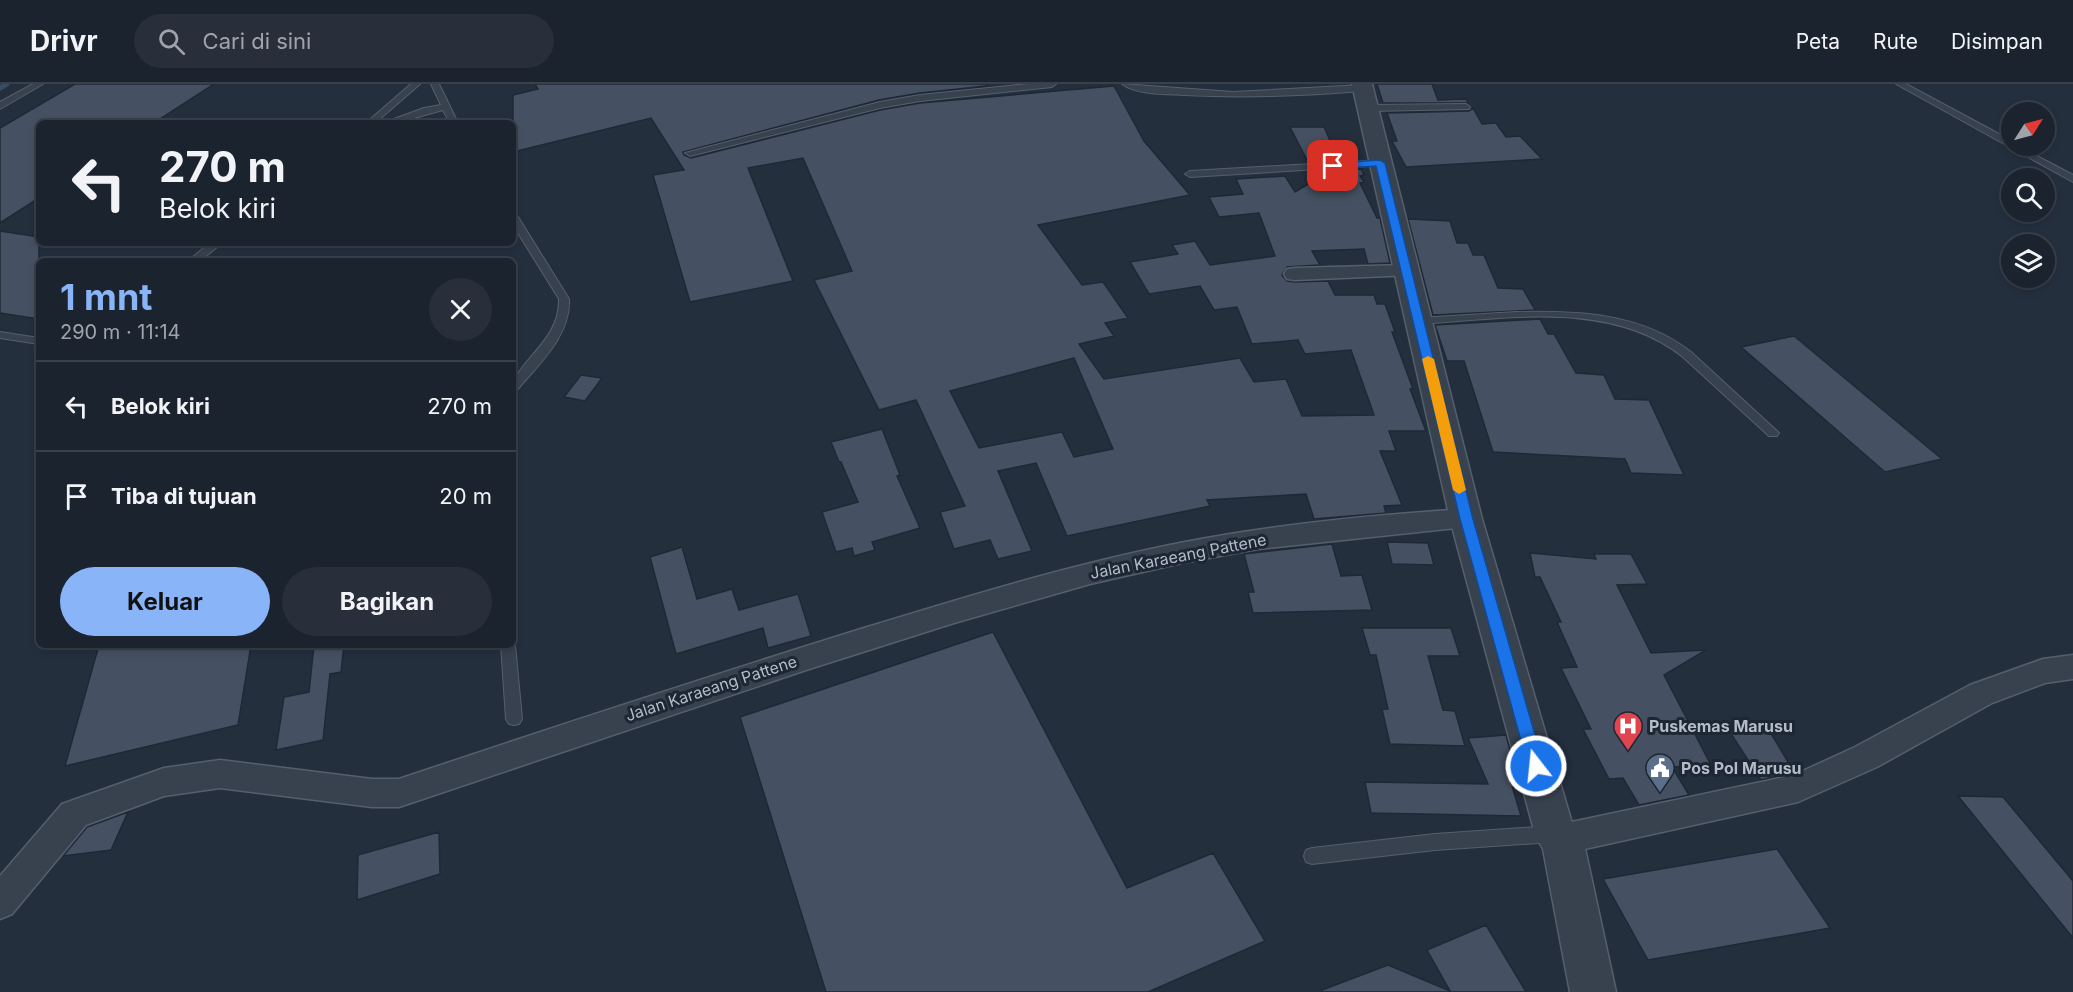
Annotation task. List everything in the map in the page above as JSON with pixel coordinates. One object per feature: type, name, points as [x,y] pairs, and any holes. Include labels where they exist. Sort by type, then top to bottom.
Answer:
[{"type":"street","points":[[1364,93],[1466,519],[1558,837],[1593,992]]},
{"type":"street","points":[[1295,274],[1406,271]]},
{"type":"street","name":"Jalan Karaeang Pattene","points":[[0,902],[74,814],[165,782],[220,774],[372,793],[399,793],[681,697],[1026,589],[1230,543],[1377,525],[1466,519]]},
{"type":"street","points":[[1558,837],[1798,788],[1866,757],[1981,694],[2043,672],[2073,667]]},
{"type":"lane","points":[[0,106],[39,84]]},
{"type":"lane","points":[[374,120],[416,84]]},
{"type":"lane","points":[[435,84],[452,120]]},
{"type":"lane","points":[[690,153],[880,105],[920,98],[1052,84]]},
{"type":"lane","points":[[1126,84],[1146,89],[1223,96],[1364,93],[1466,107]]},
{"type":"lane","points":[[1900,84],[2001,139]]},
{"type":"lane","points":[[396,120],[445,107]]},
{"type":"lane","points":[[2032,156],[2073,179]]},
{"type":"lane","points":[[1190,174],[1380,163]]},
{"type":"lane","points":[[516,222],[564,299],[566,306],[560,327],[516,383]]},
{"type":"lane","points":[[198,258],[213,246]]},
{"type":"lane","points":[[1419,321],[1568,315],[1610,319],[1629,324],[1673,343],[1773,433]]},
{"type":"lane","points":[[0,335],[36,341]]},
{"type":"lane","points":[[507,648],[514,718]]},
{"type":"lane","points":[[1312,856],[1435,842],[1558,837]]},
{"type":"building","points":[[75,84],[214,84],[159,120],[36,120],[36,200],[0,223],[0,128]]},
{"type":"building","points":[[535,84],[986,84],[986,86],[879,100],[683,152],[691,158],[880,110],[920,103],[1114,86],[1144,141],[1190,195],[1038,225],[1082,285],[1103,282],[1128,318],[1105,323],[1114,336],[1079,344],[1104,379],[1240,358],[1254,382],[1286,379],[1302,416],[1374,415],[1351,350],[1305,354],[1298,340],[1252,344],[1237,307],[1214,310],[1200,286],[1149,294],[1130,262],[1178,254],[1172,245],[1195,241],[1210,265],[1275,256],[1259,213],[1219,217],[1209,197],[1243,194],[1236,179],[1285,176],[1295,192],[1317,179],[1313,172],[1361,169],[1364,175],[1360,176],[1364,182],[1360,183],[1377,218],[1380,218],[1390,263],[1368,264],[1364,249],[1312,251],[1320,265],[1287,267],[1282,275],[1287,281],[1328,281],[1335,295],[1374,295],[1377,304],[1385,304],[1395,332],[1392,332],[1413,389],[1410,389],[1426,431],[1389,431],[1396,451],[1380,451],[1402,505],[1384,506],[1386,513],[1314,519],[1306,494],[1207,500],[1210,506],[1067,536],[1036,463],[998,471],[1032,551],[998,559],[990,540],[954,549],[940,512],[965,506],[916,400],[879,410],[814,280],[852,271],[803,158],[748,168],[793,281],[690,302],[653,175],[684,170],[651,118],[516,151],[513,95],[538,89]],"holes":[[[1074,358],[1113,449],[1074,457],[1062,432],[979,448],[950,391]]]},
{"type":"building","points":[[1377,84],[1432,84],[1438,100],[1466,99],[1468,103],[1383,103]]},
{"type":"building","points":[[1473,108],[1482,124],[1496,123],[1506,137],[1520,136],[1542,159],[1406,167],[1392,141],[1397,141],[1387,113],[1469,111]]},
{"type":"building","points":[[1290,127],[1324,127],[1333,147],[1351,147],[1357,159],[1308,162]]},
{"type":"building","points":[[1408,219],[1450,221],[1457,243],[1468,243],[1473,255],[1484,255],[1498,288],[1523,289],[1535,310],[1433,315]]},
{"type":"building","points":[[0,231],[36,237],[39,258],[36,258],[36,319],[0,313]]},
{"type":"building","points":[[1540,319],[1548,334],[1554,334],[1576,373],[1604,375],[1615,399],[1649,400],[1684,475],[1631,473],[1625,459],[1493,452],[1464,361],[1447,361],[1435,325]]},
{"type":"building","points":[[1794,336],[1942,459],[1885,472],[1741,347]]},
{"type":"building","points":[[581,375],[602,378],[585,401],[564,397]]},
{"type":"building","points":[[882,429],[900,475],[897,476],[920,528],[872,542],[875,550],[854,556],[852,548],[836,552],[822,512],[858,502],[831,442]]},
{"type":"building","points":[[1387,542],[1428,543],[1434,565],[1392,564]]},
{"type":"building","points":[[1332,544],[1341,576],[1362,575],[1372,610],[1253,613],[1248,592],[1254,592],[1244,554]]},
{"type":"building","points":[[682,547],[697,599],[732,589],[739,610],[798,594],[811,636],[768,648],[763,628],[676,654],[650,557]]},
{"type":"building","points":[[1530,553],[1596,559],[1594,554],[1631,554],[1647,584],[1617,585],[1651,653],[1706,650],[1664,675],[1711,765],[1672,767],[1689,795],[1639,805],[1623,778],[1609,779],[1583,729],[1591,729],[1561,668],[1577,667],[1557,622],[1561,622],[1540,577],[1535,577]]},
{"type":"building","points":[[1362,628],[1451,628],[1460,656],[1428,656],[1443,710],[1455,711],[1465,746],[1390,744],[1382,709],[1388,709],[1376,655],[1370,655]]},
{"type":"building","points":[[993,632],[1127,888],[1213,853],[1265,941],[1148,992],[826,992],[740,717]]},
{"type":"building","points":[[98,648],[251,648],[238,725],[65,766]]},
{"type":"building","points":[[314,648],[344,648],[341,672],[330,674],[323,740],[276,750],[284,697],[309,692]]},
{"type":"building","points":[[1728,729],[1769,730],[1794,772],[1761,780]]},
{"type":"building","points":[[1506,735],[1518,779],[1510,779],[1521,816],[1371,813],[1365,782],[1488,784],[1468,738]]},
{"type":"building","points":[[1958,796],[2003,797],[2073,881],[2073,938]]},
{"type":"building","points":[[128,812],[111,850],[63,856],[87,827]]},
{"type":"building","points":[[439,832],[440,874],[357,900],[358,855]]},
{"type":"building","points":[[1777,849],[1830,928],[1648,960],[1603,879]]},
{"type":"building","points":[[1486,925],[1526,992],[1322,992],[1322,990],[1388,965],[1450,991],[1427,950]]},
{"type":"waterway","points":[[0,88],[7,84]]},
{"type":"slow traffic","points":[[1428,359],[1459,490]]},
{"type":"place","name":"Puskemas Marusu","points":[[1628,752]]},
{"type":"place","name":"Pos Pol Marusu","points":[[1660,794]]},
{"type":"route","points":[[1333,166],[1380,163],[1466,519],[1536,766]]}]
